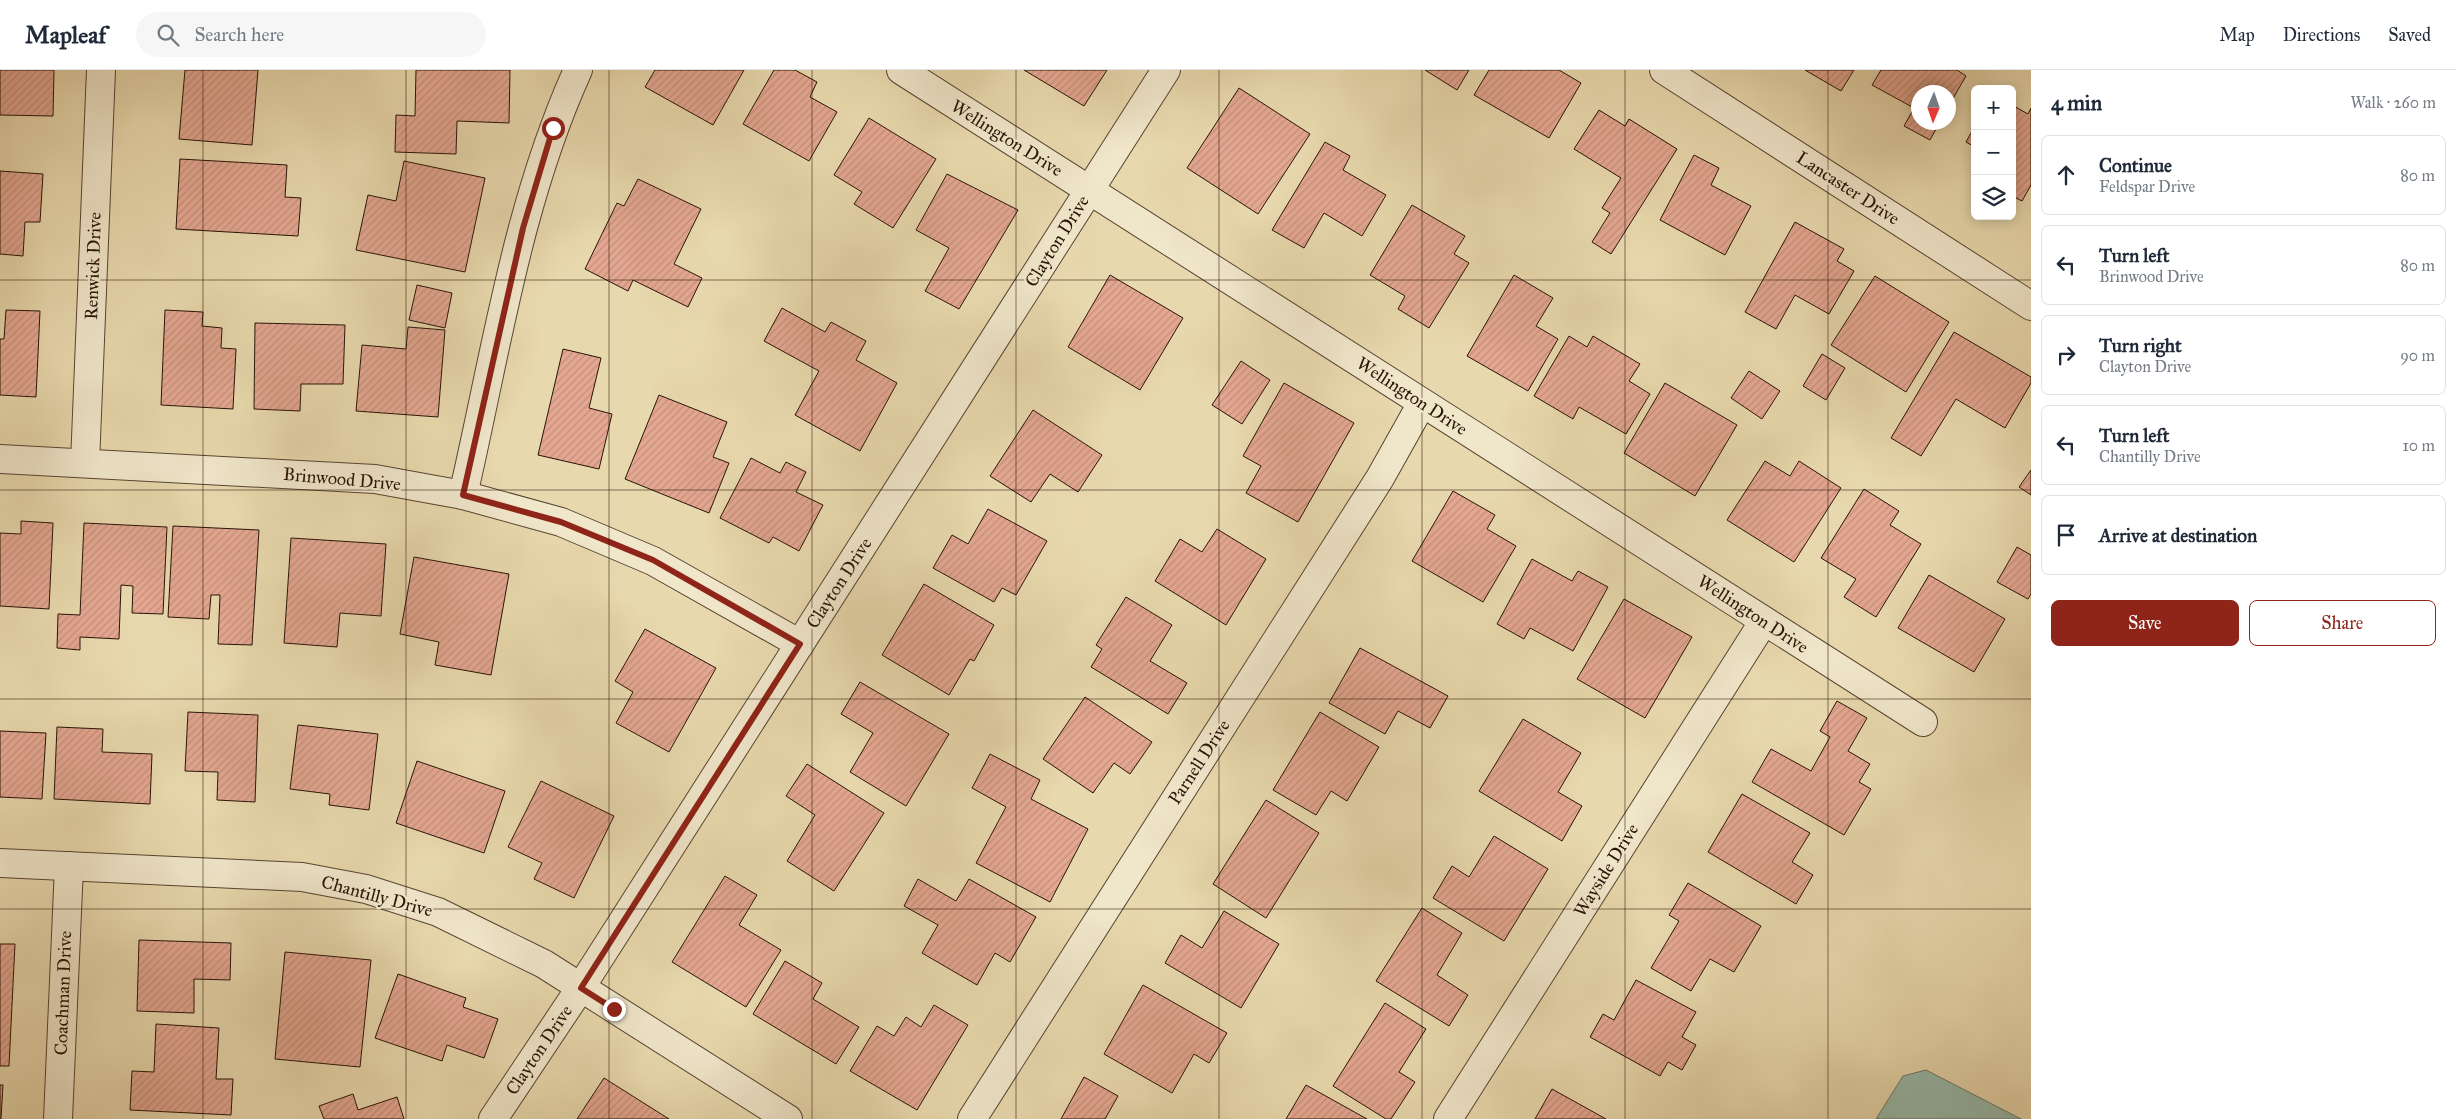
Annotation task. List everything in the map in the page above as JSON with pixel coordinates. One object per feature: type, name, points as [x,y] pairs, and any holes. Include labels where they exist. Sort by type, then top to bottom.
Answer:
[{"type":"street","name":"Renwick Drive","points":[[86,463],[101,70]]},
{"type":"street","points":[[463,495],[523,228],[553,128],[578,70]]},
{"type":"street","name":"Wellington Drive","points":[[901,70],[1923,722]]},
{"type":"street","name":"Clayton Drive","points":[[493,1119],[581,988],[1166,70]]},
{"type":"street","name":"Lancaster Drive","points":[[1664,70],[2031,306]]},
{"type":"street","name":"Parnell Drive","points":[[972,1119],[1380,478],[1422,403]]},
{"type":"street","name":"Brinwood Drive","points":[[0,459],[375,479],[463,495],[561,522],[653,560],[800,644]]},
{"type":"street","name":"Wayside Drive","points":[[1448,1119],[1764,620]]},
{"type":"street","name":"Chantilly Drive","points":[[0,863],[302,877],[366,889],[438,912],[544,964],[788,1119]]},
{"type":"street","name":"Coachman Drive","points":[[58,1119],[69,866]]},
{"type":"shaded area","points":[[1926,1070],[2021,1119],[1876,1119],[1903,1076]]},
{"type":"building","points":[[0,70],[54,70],[53,116],[0,115]]},
{"type":"building","points":[[185,70],[258,70],[252,145],[179,139]]},
{"type":"building","points":[[416,70],[510,70],[509,123],[457,121],[456,154],[395,152],[396,115],[415,116]]},
{"type":"building","points":[[655,70],[744,70],[713,125],[645,87]]},
{"type":"building","points":[[774,70],[795,70],[817,82],[810,97],[837,112],[809,161],[743,124]]},
{"type":"building","points":[[1024,70],[1107,70],[1084,106]]},
{"type":"building","points":[[1425,70],[1469,70],[1457,90]]},
{"type":"building","points":[[1489,70],[1559,70],[1581,83],[1549,138],[1474,95]]},
{"type":"building","points":[[1805,70],[1854,70],[1841,91]]},
{"type":"building","points":[[1881,70],[1957,70],[1966,76],[1956,93],[1956,85],[1911,85],[1911,106],[1872,85]]},
{"type":"building","points":[[1239,88],[1310,134],[1258,214],[1187,168]]},
{"type":"building","points":[[2016,107],[2028,114],[2031,108],[2031,185],[2022,201],[2016,198]]},
{"type":"building","points":[[1599,110],[1625,126],[1629,119],[1677,149],[1611,254],[1592,242],[1610,213],[1602,208],[1621,178],[1574,149]]},
{"type":"building","points":[[1911,113],[1911,130],[1904,126]]},
{"type":"building","points":[[869,118],[936,159],[893,228],[854,204],[862,192],[834,175]]},
{"type":"building","points":[[1911,130],[1936,130],[1930,140]]},
{"type":"building","points":[[1971,133],[1971,145],[1966,142]]},
{"type":"building","points":[[1325,142],[1350,156],[1343,170],[1386,195],[1362,236],[1324,213],[1304,248],[1272,230]]},
{"type":"building","points":[[1694,155],[1719,168],[1711,185],[1751,206],[1725,255],[1660,220]]},
{"type":"building","points":[[180,159],[287,165],[285,197],[301,198],[298,236],[176,229]]},
{"type":"building","points":[[404,161],[485,178],[465,272],[356,250],[368,195],[396,201]]},
{"type":"building","points":[[0,171],[43,174],[40,222],[25,222],[23,256],[0,254]]},
{"type":"building","points":[[947,174],[1018,210],[959,309],[925,291],[949,248],[916,230]]},
{"type":"building","points":[[638,179],[701,209],[674,264],[702,278],[688,307],[633,280],[628,291],[585,269],[617,203],[624,206]]},
{"type":"building","points":[[1412,205],[1465,236],[1454,254],[1469,263],[1429,328],[1398,309],[1405,296],[1370,275]]},
{"type":"building","points":[[1795,222],[1844,249],[1837,261],[1854,271],[1829,314],[1795,295],[1776,329],[1745,312]]},
{"type":"building","points":[[1110,275],[1183,318],[1140,390],[1068,347]]},
{"type":"building","points":[[1514,275],[1553,298],[1536,326],[1558,339],[1528,391],[1467,356]]},
{"type":"building","points":[[1875,276],[1949,322],[1906,392],[1831,345]]},
{"type":"building","points":[[417,285],[452,293],[445,328],[409,320]]},
{"type":"building","points":[[782,308],[825,332],[831,322],[866,341],[856,360],[897,383],[860,451],[795,415],[819,371],[764,341]]},
{"type":"building","points":[[6,310],[40,311],[36,397],[0,395],[0,339],[4,339]]},
{"type":"building","points":[[165,310],[203,312],[202,326],[222,328],[221,348],[236,349],[233,409],[161,405]]},
{"type":"building","points":[[255,323],[345,325],[343,384],[301,384],[300,411],[254,409]]},
{"type":"building","points":[[408,327],[445,330],[438,417],[356,411],[362,345],[406,349]]},
{"type":"building","points":[[1954,332],[2031,377],[2031,383],[2005,428],[1956,399],[1921,456],[1891,438]]},
{"type":"building","points":[[1569,336],[1587,347],[1593,336],[1640,364],[1629,381],[1650,394],[1626,434],[1579,407],[1573,419],[1534,396]]},
{"type":"building","points":[[563,349],[601,358],[589,408],[612,414],[599,469],[538,455]]},
{"type":"building","points":[[1822,354],[1845,368],[1826,400],[1803,386]]},
{"type":"building","points":[[1241,361],[1270,380],[1242,424],[1212,405]]},
{"type":"building","points":[[1749,371],[1780,391],[1762,419],[1731,398]]},
{"type":"building","points":[[1284,383],[1354,423],[1298,522],[1246,493],[1261,466],[1243,456]]},
{"type":"building","points":[[1665,383],[1737,425],[1695,496],[1624,453]]},
{"type":"building","points":[[659,395],[727,422],[713,457],[729,463],[709,513],[625,479]]},
{"type":"building","points":[[1033,410],[1102,455],[1078,492],[1050,474],[1031,502],[990,476]]},
{"type":"building","points":[[751,458],[780,473],[786,462],[806,472],[796,492],[823,505],[799,551],[773,537],[769,543],[720,518]]},
{"type":"building","points":[[1765,461],[1790,476],[1799,461],[1841,488],[1794,562],[1727,520]]},
{"type":"building","points":[[2031,470],[2031,495],[2019,487]]},
{"type":"building","points":[[1864,489],[1899,511],[1890,525],[1921,544],[1876,617],[1844,597],[1856,579],[1821,558]]},
{"type":"building","points":[[1453,491],[1495,515],[1487,529],[1516,546],[1483,602],[1412,561]]},
{"type":"building","points":[[988,509],[1047,541],[1016,595],[1002,588],[994,602],[933,568],[952,535],[968,544]]},
{"type":"building","points":[[21,521],[53,523],[49,609],[0,606],[0,533],[21,534]]},
{"type":"building","points":[[84,523],[167,527],[163,614],[132,613],[133,586],[121,585],[119,639],[80,637],[80,650],[57,648],[58,614],[80,615]]},
{"type":"building","points":[[173,526],[259,530],[252,645],[218,644],[220,595],[211,595],[209,619],[168,617]]},
{"type":"building","points":[[1217,529],[1266,559],[1226,625],[1155,581],[1180,539],[1202,552]]},
{"type":"building","points":[[291,538],[386,544],[381,616],[340,613],[337,647],[284,643]]},
{"type":"building","points":[[2017,547],[2031,555],[2031,594],[2028,599],[1997,582]]},
{"type":"building","points":[[414,557],[509,574],[491,675],[435,665],[439,642],[400,634]]},
{"type":"building","points":[[1532,559],[1572,581],[1578,571],[1608,587],[1573,651],[1530,628],[1524,639],[1497,624]]},
{"type":"building","points":[[1929,575],[2005,619],[1974,672],[1898,628]]},
{"type":"building","points":[[924,584],[994,625],[974,661],[970,659],[949,695],[882,655]]},
{"type":"building","points":[[1126,597],[1172,625],[1150,661],[1187,683],[1168,714],[1091,667],[1102,649],[1096,645]]},
{"type":"building","points":[[1624,599],[1692,637],[1645,718],[1577,679]]},
{"type":"building","points":[[645,629],[716,668],[669,752],[616,723],[633,692],[615,681]]},
{"type":"building","points":[[1360,648],[1448,696],[1430,728],[1398,711],[1385,734],[1329,703]]},
{"type":"building","points":[[860,682],[949,734],[906,806],[850,772],[873,733],[841,714]]},
{"type":"building","points":[[1085,697],[1152,742],[1130,774],[1114,763],[1093,793],[1043,759]]},
{"type":"building","points":[[1837,701],[1867,718],[1848,751],[1870,764],[1859,782],[1871,789],[1844,835],[1752,782],[1771,749],[1811,771],[1830,737],[1820,731]]},
{"type":"building","points":[[188,712],[258,715],[255,802],[217,800],[218,772],[185,771]]},
{"type":"building","points":[[1320,712],[1379,747],[1347,801],[1331,791],[1316,815],[1273,790]]},
{"type":"building","points":[[1523,719],[1581,753],[1558,792],[1582,806],[1562,841],[1479,791]]},
{"type":"building","points":[[298,725],[378,734],[369,810],[329,805],[330,794],[290,789]]},
{"type":"building","points":[[57,727],[103,729],[102,752],[152,754],[150,804],[54,799]]},
{"type":"building","points":[[0,731],[46,733],[42,799],[0,797]]},
{"type":"building","points":[[990,754],[1040,780],[1031,799],[1088,829],[1050,902],[976,863],[1006,807],[972,788]]},
{"type":"building","points":[[417,761],[505,791],[484,853],[396,823]]},
{"type":"building","points":[[807,764],[884,813],[834,891],[787,861],[815,815],[786,796]]},
{"type":"building","points":[[541,781],[614,816],[574,898],[534,879],[542,863],[508,847]]},
{"type":"building","points":[[1742,794],[1810,833],[1792,862],[1813,875],[1796,904],[1708,852]]},
{"type":"building","points":[[1266,800],[1319,833],[1266,918],[1213,884]]},
{"type":"building","points":[[1494,836],[1548,869],[1504,941],[1433,898],[1452,866],[1469,877]]},
{"type":"building","points":[[725,876],[757,895],[739,925],[781,950],[746,1007],[672,962]]},
{"type":"building","points":[[918,879],[956,901],[969,879],[1036,917],[1010,962],[995,953],[977,985],[922,953],[938,925],[904,906]]},
{"type":"building","points":[[1688,883],[1761,926],[1734,972],[1710,959],[1691,991],[1651,968],[1679,921],[1669,915]]},
{"type":"building","points":[[1422,908],[1462,933],[1437,975],[1468,995],[1449,1026],[1376,981]]},
{"type":"building","points":[[1224,911],[1279,944],[1241,1008],[1165,963],[1181,935],[1202,948]]},
{"type":"building","points":[[139,940],[231,943],[230,980],[194,979],[194,1013],[137,1011]]},
{"type":"building","points":[[0,944],[15,944],[9,1066],[0,1066]]},
{"type":"building","points":[[285,952],[371,960],[360,1067],[275,1059]]},
{"type":"building","points":[[785,961],[822,983],[813,999],[859,1027],[836,1064],[753,1014]]},
{"type":"building","points":[[398,974],[466,998],[463,1007],[498,1019],[484,1058],[447,1045],[442,1061],[375,1038]]},
{"type":"building","points":[[1636,980],[1696,1012],[1682,1037],[1696,1045],[1682,1070],[1668,1062],[1660,1076],[1590,1037],[1603,1014],[1614,1020]]},
{"type":"building","points":[[1143,985],[1227,1033],[1209,1063],[1194,1054],[1172,1093],[1104,1054]]},
{"type":"building","points":[[1385,1003],[1426,1029],[1399,1072],[1415,1082],[1391,1119],[1386,1119],[1333,1086]]},
{"type":"building","points":[[934,1005],[968,1025],[917,1110],[850,1071],[877,1026],[894,1036],[906,1017],[921,1027]]},
{"type":"building","points":[[156,1024],[219,1028],[216,1079],[233,1079],[231,1115],[130,1110],[132,1071],[154,1072]]},
{"type":"building","points":[[1084,1077],[1118,1096],[1105,1119],[1061,1119]]},
{"type":"building","points":[[604,1078],[669,1119],[577,1119]]},
{"type":"building","points":[[0,1085],[3,1085],[1,1119],[0,1119]]},
{"type":"building","points":[[1306,1085],[1367,1119],[1286,1119]]},
{"type":"building","points":[[1552,1089],[1606,1119],[1535,1119]]},
{"type":"building","points":[[353,1094],[358,1110],[397,1097],[404,1119],[324,1119],[319,1106]]},
{"type":"route","points":[[553,128],[523,228],[463,495],[561,522],[653,560],[800,644],[581,988],[614,1009]]}]
